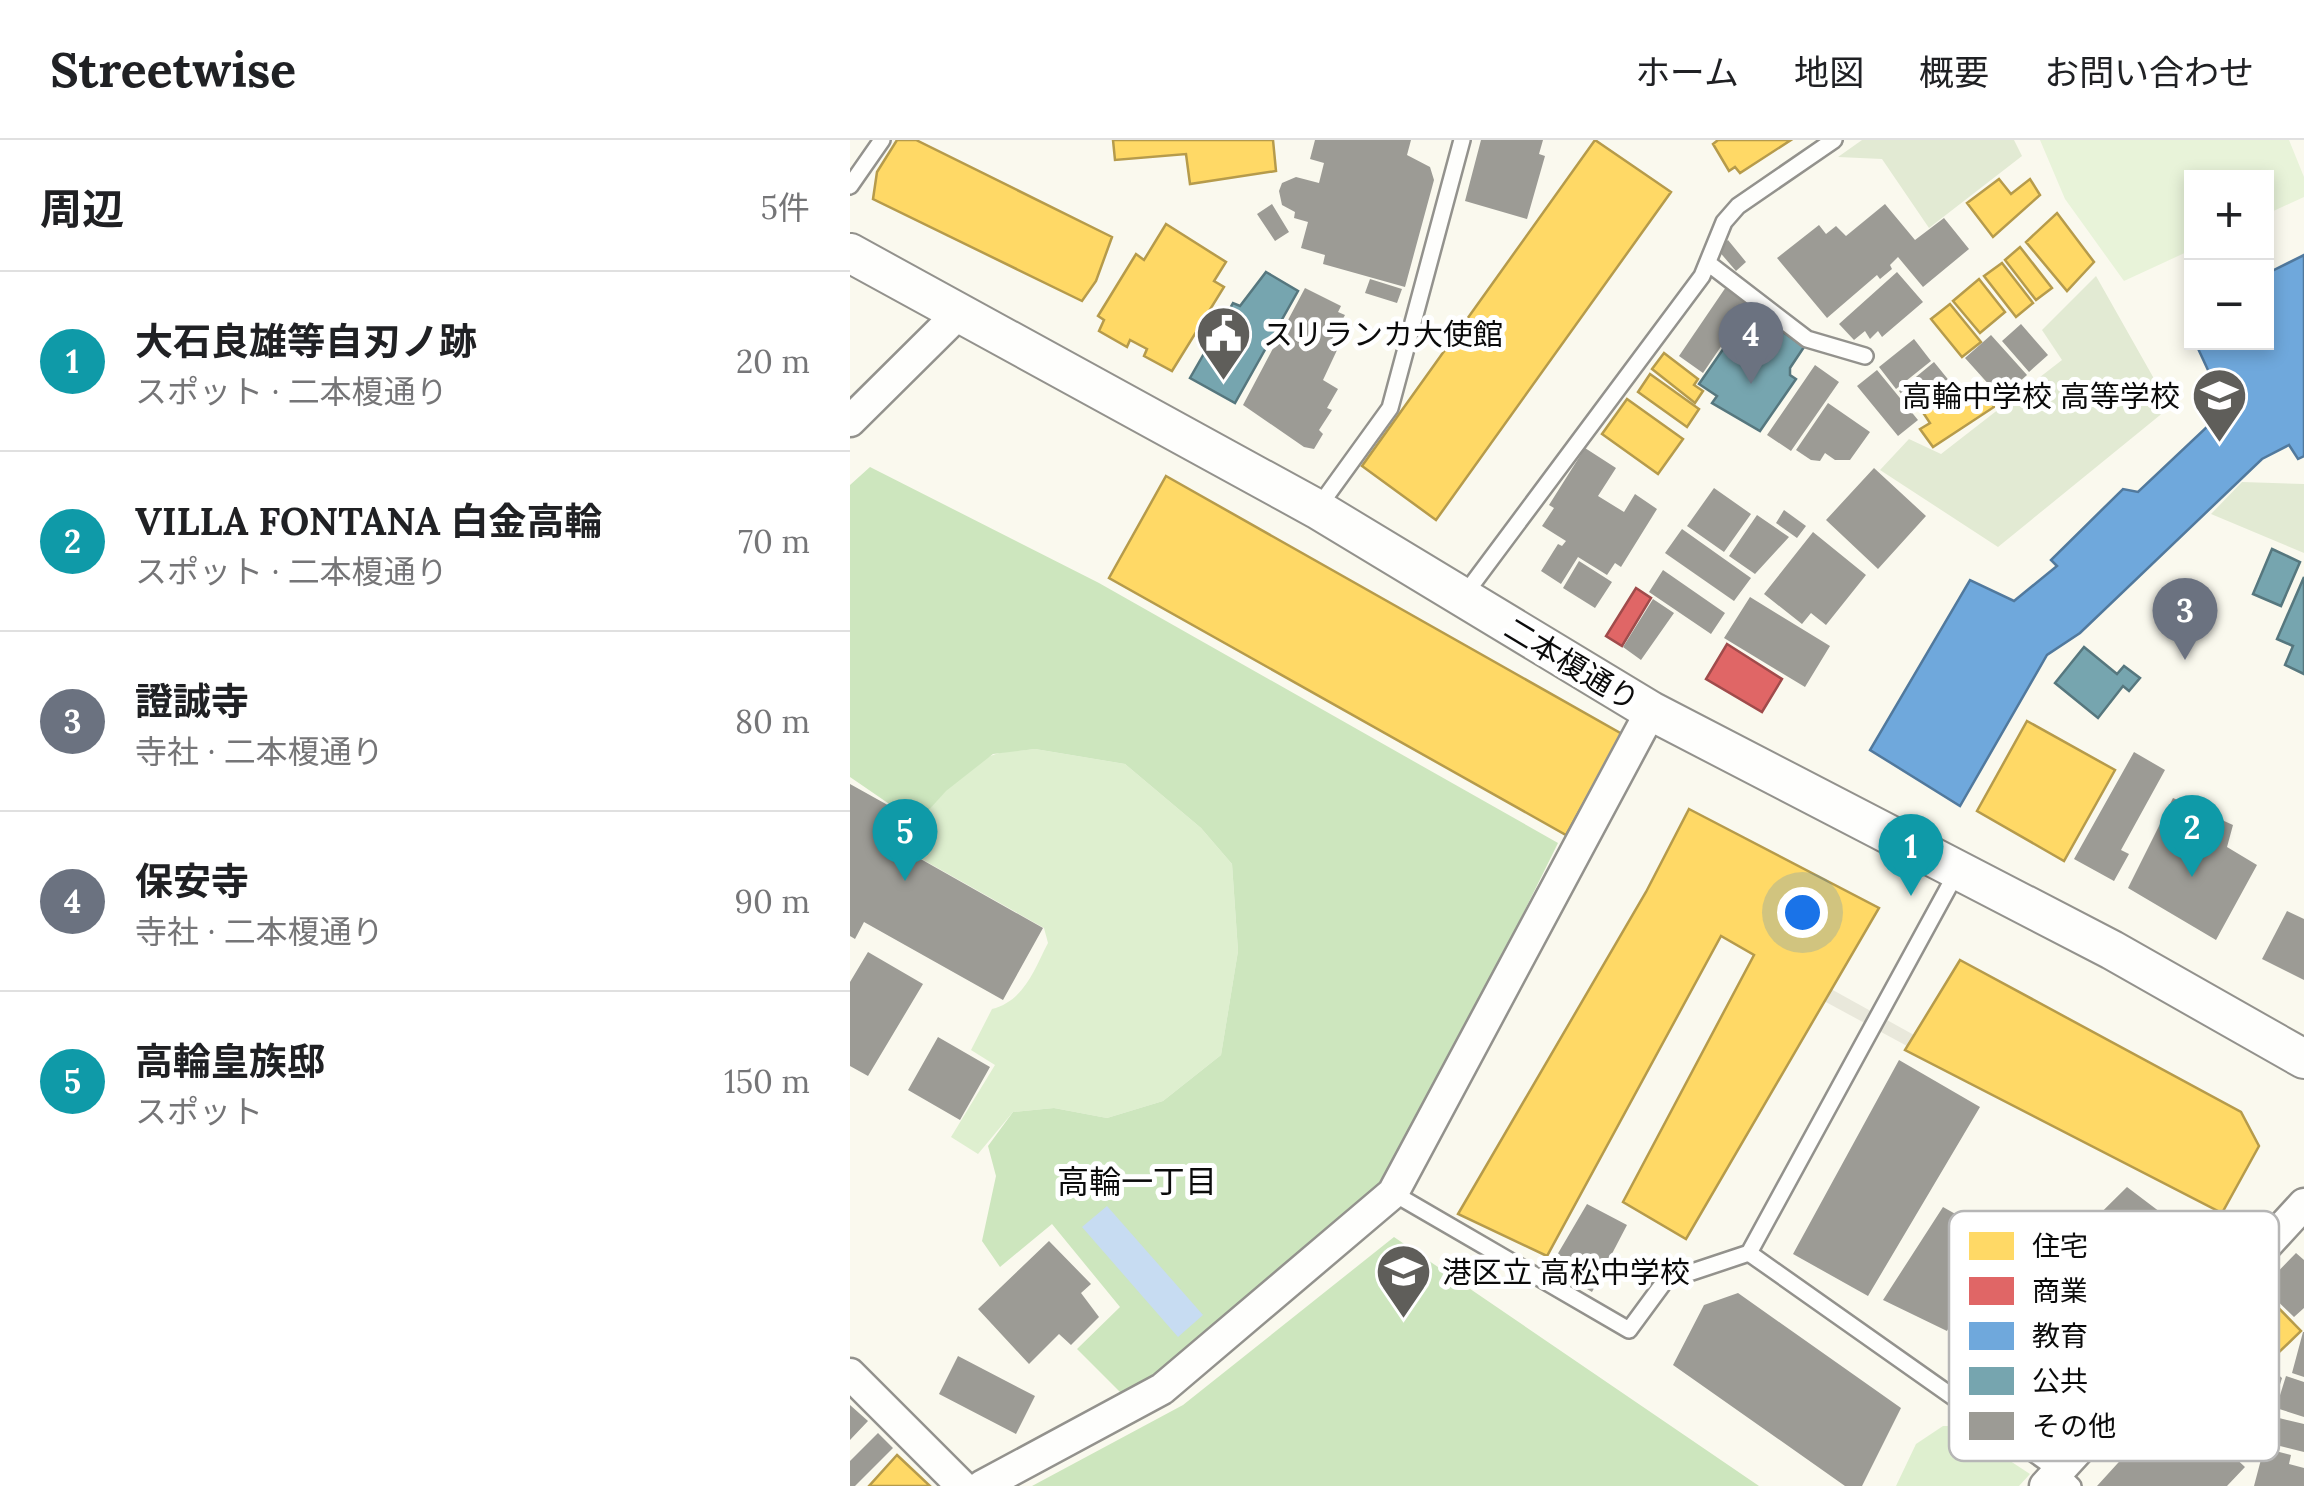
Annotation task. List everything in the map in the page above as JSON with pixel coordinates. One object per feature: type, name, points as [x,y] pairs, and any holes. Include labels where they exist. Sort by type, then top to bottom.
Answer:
[{"type":"street","name":"二本榎通り","points":[[850,253],[961,310],[1152,422],[1317,510],[1650,711],[2112,950],[2304,1059]]},
{"type":"street","points":[[850,421],[961,310]]},
{"type":"street","points":[[982,1486],[1162,1389],[1393,1193],[1650,711]]},
{"type":"street","points":[[2279,1232],[2304,1204]]},
{"type":"street","points":[[850,1374],[962,1486]]},
{"type":"street","points":[[2059,1481],[2077,1461]]},
{"type":"lane","points":[[850,186],[882,140]]},
{"type":"lane","points":[[1317,510],[1390,408],[1462,140]]},
{"type":"lane","points":[[1462,598],[1590,430],[1708,262],[1724,222],[1738,206],[1834,140]]},
{"type":"lane","points":[[1708,262],[1806,339],[1865,356]]},
{"type":"lane","points":[[1393,1193],[1629,1330],[1664,1281],[1748,1253],[1958,870]]},
{"type":"lane","points":[[1748,1253],[1949,1400]]},
{"type":"lane","points":[[2032,1461],[2059,1481]]},
{"type":"green space","points":[[1862,140],[2014,140],[2022,156],[1929,228],[1882,159],[1838,157]]},
{"type":"green space","points":[[2040,140],[2289,140],[2304,177],[2304,197],[2274,211],[2274,170],[2184,170],[2184,253],[2124,281],[2065,199]]},
{"type":"green space","points":[[2096,276],[2170,407],[1998,547],[1880,470],[1909,439],[1941,454],[2062,360],[2042,330]]},
{"type":"green space","points":[[870,467],[1099,583],[1558,843],[1388,1187],[1125,1397],[1077,1349],[1120,1307],[1052,1224],[1000,1267],[982,1241],[996,1176],[988,1146],[1013,1112],[1054,1108],[1107,1118],[1163,1101],[1221,1055],[1238,951],[1232,864],[1201,828],[1125,764],[1035,749],[993,754],[946,791],[917,823],[850,777],[850,485]]},
{"type":"green space","points":[[2242,482],[2304,484],[2304,553],[2211,514]]},
{"type":"green space","points":[[1035,749],[1125,764],[1201,828],[1232,864],[1238,951],[1221,1055],[1163,1101],[1107,1118],[1054,1108],[1013,1112],[978,1154],[951,1137],[995,1065],[971,1050],[992,1009],[1020,992],[1048,943],[1044,928],[902,848],[930,808],[969,768],[996,754]]},
{"type":"green space","name":"港区立 高松中学校","points":[[1394,1237],[1759,1486],[1032,1486],[1183,1405]]},
{"type":"green space","points":[[1949,1426],[1949,1461],[2010,1461],[2030,1474],[2019,1486],[1896,1486],[1916,1444]]},
{"type":"shaded area","points":[[1831,989],[1914,1035],[1907,1046],[1824,1001]]},
{"type":"water","points":[[1107,1206],[1203,1315],[1178,1337],[1082,1227]]},
{"type":"building: 住宅","points":[[897,140],[916,140],[1112,237],[1096,281],[1082,301],[873,199],[877,172]]},
{"type":"building: 住宅","points":[[1113,140],[1273,140],[1276,171],[1190,184],[1186,154],[1115,160]]},
{"type":"building: 住宅","points":[[1595,140],[1671,192],[1436,520],[1362,466]]},
{"type":"building: 住宅","points":[[1718,140],[1791,140],[1740,173],[1735,167],[1729,171],[1713,144]]},
{"type":"building: 住宅","points":[[1999,179],[2011,194],[2030,179],[2040,195],[1993,237],[1967,203]]},
{"type":"building: 住宅","points":[[2057,213],[2094,262],[2067,291],[2026,242]]},
{"type":"building: 住宅","points":[[1166,224],[1226,262],[1214,281],[1224,287],[1172,371],[1144,356],[1147,349],[1130,340],[1127,347],[1099,331],[1104,320],[1098,316],[1136,254],[1144,260]]},
{"type":"building: 住宅","points":[[2020,247],[2052,288],[2036,300],[2005,260]]},
{"type":"building: 住宅","points":[[2002,263],[2033,303],[2016,317],[1984,276]]},
{"type":"building: 住宅","points":[[1979,279],[2005,312],[1980,333],[1953,301]]},
{"type":"building: 住宅","points":[[1950,304],[1981,342],[1962,357],[1931,319]]},
{"type":"building: 住宅","points":[[1664,353],[1698,379],[1694,385],[1703,391],[1695,403],[1652,369]]},
{"type":"building: 住宅","points":[[1650,374],[1699,409],[1687,427],[1638,392]]},
{"type":"building: 住宅","points":[[1977,380],[1994,407],[1933,447],[1920,429],[1930,423],[1924,414]]},
{"type":"building: 住宅","points":[[1627,399],[1683,439],[1658,474],[1602,434]]},
{"type":"building: 住宅","points":[[1166,476],[1622,734],[1566,835],[1109,578]]},
{"type":"building: 住宅","points":[[2027,721],[2115,770],[2064,861],[1977,811]]},
{"type":"building: 住宅","points":[[1689,809],[1879,908],[1686,1239],[1623,1202],[1754,955],[1721,936],[1547,1256],[1458,1214],[1646,892]]},
{"type":"building: 住宅","points":[[1960,960],[2241,1112],[2259,1146],[2223,1211],[2218,1211],[1905,1050]]},
{"type":"building: 住宅","points":[[2279,1308],[2301,1331],[2279,1352]]},
{"type":"building: 住宅","points":[[897,1455],[930,1486],[869,1486]]},
{"type":"building: 商業","points":[[1636,588],[1651,598],[1622,646],[1606,636]]},
{"type":"building: 商業","points":[[1727,644],[1782,679],[1762,712],[1706,679]]},
{"type":"building: 教育","points":[[2304,255],[2304,456],[2298,459],[2289,445],[2262,459],[2080,633],[2047,655],[1960,806],[1870,750],[1970,580],[2014,601],[2057,566],[2051,560],[2123,489],[2138,492],[2226,409],[2199,350],[2274,350],[2274,270]]},
{"type":"building: 公共","points":[[1266,272],[1298,291],[1235,403],[1190,378],[1233,303],[1240,306]]},
{"type":"building: 公共","points":[[1765,319],[1804,347],[1790,368],[1790,375],[1796,379],[1760,431],[1712,403],[1717,396],[1699,384],[1735,332],[1750,342]]},
{"type":"building: 公共","points":[[2272,549],[2300,562],[2281,606],[2253,594]]},
{"type":"building: 公共","points":[[2304,577],[2304,674],[2285,665],[2293,646],[2277,639]]},
{"type":"building: 公共","points":[[2084,647],[2117,674],[2124,666],[2140,678],[2129,691],[2123,686],[2098,718],[2055,683]]},
{"type":"building: その他","points":[[1315,140],[1411,140],[1407,155],[1430,167],[1434,180],[1405,287],[1323,264],[1325,255],[1301,248],[1308,222],[1294,218],[1295,212],[1282,205],[1279,191],[1282,183],[1296,177],[1319,183],[1324,163],[1310,159]]},
{"type":"building: その他","points":[[1481,140],[1543,140],[1539,154],[1545,156],[1527,219],[1465,201]]},
{"type":"building: その他","points":[[1272,204],[1289,232],[1275,241],[1257,214]]},
{"type":"building: その他","points":[[1885,204],[1915,240],[1944,218],[1969,249],[1923,287],[1898,257],[1890,265],[1892,269],[1880,279],[1877,275],[1827,318],[1777,258],[1819,225],[1826,234],[1836,226],[1846,236]]},
{"type":"building: その他","points":[[1728,240],[1746,262],[1736,271],[1717,249]]},
{"type":"building: その他","points":[[1897,272],[1923,302],[1882,337],[1878,331],[1870,339],[1865,331],[1854,340],[1839,324]]},
{"type":"building: その他","points":[[1370,279],[1402,289],[1397,303],[1365,293]]},
{"type":"building: その他","points":[[1728,284],[1752,301],[1703,373],[1679,356]]},
{"type":"building: その他","points":[[1305,288],[1341,306],[1338,312],[1345,315],[1330,343],[1338,348],[1323,380],[1338,389],[1327,408],[1332,410],[1319,430],[1323,434],[1314,449],[1304,447],[1243,405]]},
{"type":"building: その他","points":[[2021,324],[2048,355],[2029,372],[2002,341]]},
{"type":"building: その他","points":[[1991,335],[2027,375],[2001,398],[1965,358]]},
{"type":"building: その他","points":[[1914,339],[1931,361],[1896,389],[1879,367]]},
{"type":"building: その他","points":[[1934,362],[1951,383],[1915,412],[1899,391]]},
{"type":"building: その他","points":[[1815,365],[1839,382],[1791,451],[1767,435]]},
{"type":"building: その他","points":[[1877,370],[1918,420],[1898,436],[1857,386]]},
{"type":"building: その他","points":[[1828,403],[1870,432],[1850,460],[1835,460],[1825,453],[1820,461],[1811,460],[1796,450]]},
{"type":"building: その他","points":[[1585,448],[1616,468],[1598,496],[1624,512],[1635,494],[1657,509],[1621,567],[1615,563],[1607,575],[1578,557],[1561,584],[1541,571],[1558,544],[1562,546],[1566,541],[1542,526],[1554,508],[1549,505]]},
{"type":"building: その他","points":[[1874,468],[1926,516],[1878,569],[1826,520]]},
{"type":"building: その他","points":[[1714,488],[1751,514],[1724,552],[1687,526]]},
{"type":"building: その他","points":[[1784,510],[1806,526],[1797,538],[1776,523]]},
{"type":"building: その他","points":[[1757,515],[1789,537],[1755,574],[1729,556]]},
{"type":"building: その他","points":[[1682,529],[1751,578],[1734,601],[1665,553]]},
{"type":"building: その他","points":[[1813,532],[1866,575],[1826,625],[1811,613],[1802,624],[1764,594]]},
{"type":"building: その他","points":[[1579,561],[1612,582],[1595,608],[1563,588]]},
{"type":"building: その他","points":[[1663,570],[1725,613],[1711,634],[1649,592]]},
{"type":"building: その他","points":[[1750,597],[1830,646],[1805,687],[1724,638]]},
{"type":"building: その他","points":[[1653,599],[1674,613],[1641,660],[1623,647]]},
{"type":"building: その他","points":[[2134,752],[2165,770],[2121,850],[2129,854],[2114,881],[2074,859]]},
{"type":"building: その他","points":[[850,784],[902,813],[887,840],[1043,928],[1003,1000],[864,922],[855,939],[850,936]]},
{"type":"building: その他","points":[[2173,798],[2233,825],[2227,847],[2257,865],[2216,940],[2128,888]]},
{"type":"building: その他","points":[[2287,911],[2304,919],[2304,980],[2262,959]]},
{"type":"building: その他","points":[[868,952],[923,984],[868,1076],[850,1066],[850,982]]},
{"type":"building: その他","points":[[938,1037],[990,1067],[960,1120],[908,1090]]},
{"type":"building: その他","points":[[1899,1060],[1980,1107],[1868,1296],[1793,1254]]},
{"type":"building: その他","points":[[2127,1187],[2159,1211],[2103,1211]]},
{"type":"building: その他","points":[[1587,1204],[1627,1225],[1592,1292],[1550,1267]]},
{"type":"building: その他","points":[[1943,1207],[1950,1211],[1947,1331],[1883,1300]]},
{"type":"building: その他","points":[[1049,1241],[1091,1284],[1081,1293],[1099,1317],[1071,1345],[1059,1334],[1029,1364],[978,1309]]},
{"type":"building: その他","points":[[2296,1253],[2304,1260],[2304,1308],[2294,1317],[2279,1302],[2279,1271]]},
{"type":"building: その他","points":[[1738,1293],[1901,1408],[1862,1486],[1845,1486],[1673,1365],[1704,1305]]},
{"type":"building: その他","points":[[2304,1332],[2304,1377],[2292,1373]]},
{"type":"building: その他","points":[[958,1356],[1035,1396],[1016,1434],[939,1394]]},
{"type":"building: その他","points":[[2286,1376],[2304,1382],[2304,1417],[2279,1409]]},
{"type":"building: その他","points":[[850,1405],[868,1421],[850,1440]]},
{"type":"building: その他","points":[[2279,1418],[2304,1424],[2304,1452],[2279,1446]]},
{"type":"building: その他","points":[[878,1433],[893,1448],[855,1486],[850,1486],[850,1461]]},
{"type":"building: その他","points":[[2279,1452],[2291,1455],[2289,1464],[2304,1468],[2304,1486],[2254,1486],[2261,1461],[2279,1461]]},
{"type":"building: その他","points":[[2120,1461],[2239,1461],[2245,1467],[2227,1486],[2097,1486]]},
{"type":"place","name":"スリランカ大使館","points":[[1224,383]]},
{"type":"place","name":"保安寺","points":[[1751,384]]},
{"type":"place","name":"高輪中学校 高等学校","points":[[2219,445]]},
{"type":"place","name":"證誠寺","points":[[2185,660]]},
{"type":"place","name":"VILLA FONTANA 白金高輪","points":[[2192,877]]},
{"type":"place","name":"高輪皇族邸","points":[[905,881]]},
{"type":"place","name":"大石良雄等自刃ノ跡","points":[[1911,896]]},
{"type":"place","name":"港区立 高松中学校","points":[[1403,1321]]},
{"type":"district","name":"高輪一丁目","points":[[1137,1181]]}]
